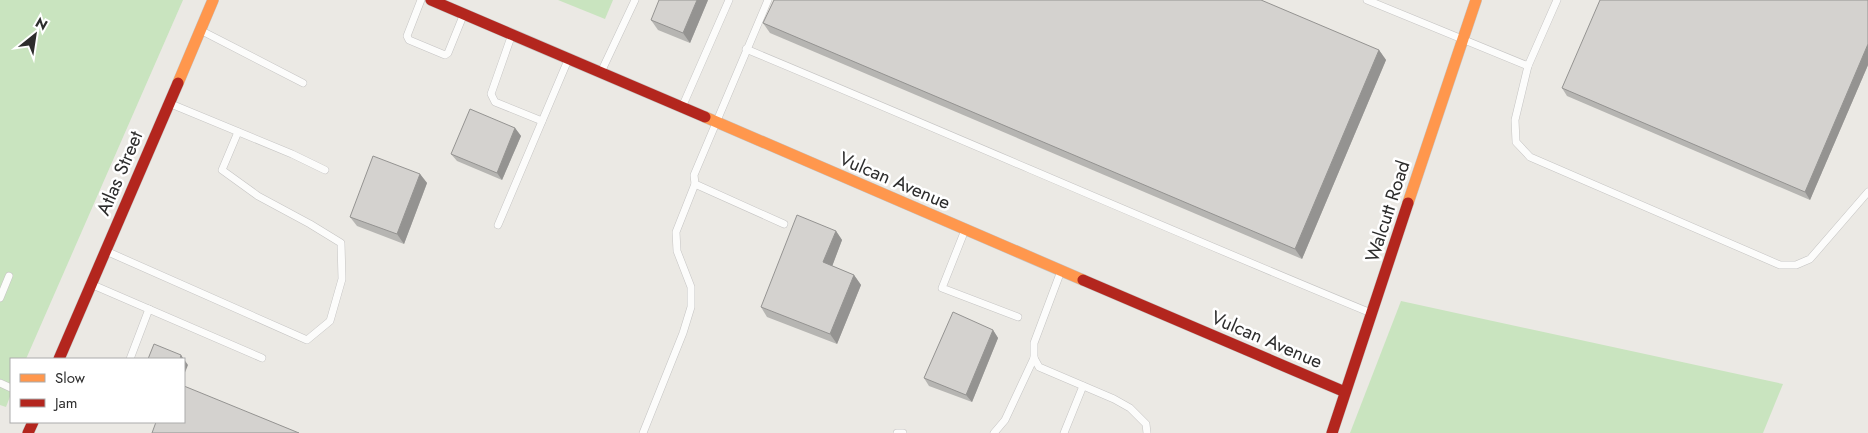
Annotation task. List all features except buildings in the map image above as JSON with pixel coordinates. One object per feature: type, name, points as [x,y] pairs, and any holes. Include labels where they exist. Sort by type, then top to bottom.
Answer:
[{"type":"street","name":"Atlas Street","points":[[59,358],[213,0]]},
{"type":"street","name":"Vulcan Avenue","points":[[430,0],[1345,392]]},
{"type":"street","name":"Walcutt Road","points":[[1332,433],[1476,0]]},
{"type":"lane","points":[[421,0],[407,36],[410,40],[445,55],[448,53],[464,14]]},
{"type":"lane","points":[[601,73],[635,0]]},
{"type":"lane","points":[[682,108],[729,0]]},
{"type":"lane","points":[[643,433],[683,333],[691,306],[691,288],[677,251],[676,232],[695,184],[694,174],[768,0]]},
{"type":"lane","points":[[1367,0],[1528,66]]},
{"type":"lane","points":[[1557,0],[1528,66],[1515,120],[1516,142],[1530,158],[1780,265],[1796,265],[1810,258],[1868,192]]},
{"type":"lane","points":[[200,30],[303,82]]},
{"type":"lane","points":[[512,35],[491,94],[495,102],[542,121]]},
{"type":"lane","points":[[746,49],[1371,313]]},
{"type":"lane","points":[[498,224],[568,59]]},
{"type":"lane","points":[[168,103],[292,154],[325,170]]},
{"type":"lane","points":[[105,250],[307,340],[330,322],[342,279],[341,243],[258,196],[222,170],[238,132]]},
{"type":"lane","points":[[695,184],[784,224]]},
{"type":"lane","points":[[966,230],[942,288],[1018,317]]},
{"type":"lane","points":[[994,433],[1005,420],[1034,358],[1034,343],[1062,271]]},
{"type":"lane","points":[[0,298],[9,276]]},
{"type":"lane","points":[[91,284],[262,358]]},
{"type":"lane","points":[[130,358],[149,309]]},
{"type":"lane","points":[[1034,358],[1039,367],[1114,398],[1130,408],[1146,424],[1147,433]]},
{"type":"lane","points":[[1064,433],[1083,386]]},
{"type":"lane","points":[[897,433],[903,433]]},
{"type":"green space","points":[[0,0],[183,0],[26,358],[10,358],[10,397],[6,407],[0,405]]},
{"type":"green space","points":[[558,0],[613,0],[605,19]]},
{"type":"green space","points":[[1401,301],[1783,384],[1763,433],[1350,433]]},
{"type":"traffic: slow","points":[[178,83],[213,0]]},
{"type":"traffic: slow","points":[[1408,203],[1476,0]]},
{"type":"traffic: slow","points":[[705,117],[1083,280]]},
{"type":"traffic: jam","points":[[431,0],[705,117]]},
{"type":"traffic: jam","points":[[59,358],[178,83]]},
{"type":"traffic: jam","points":[[1332,433],[1408,203]]},
{"type":"traffic: jam","points":[[1083,280],[1345,392]]},
{"type":"traffic: jam","points":[[28,433],[33,423]]}]
